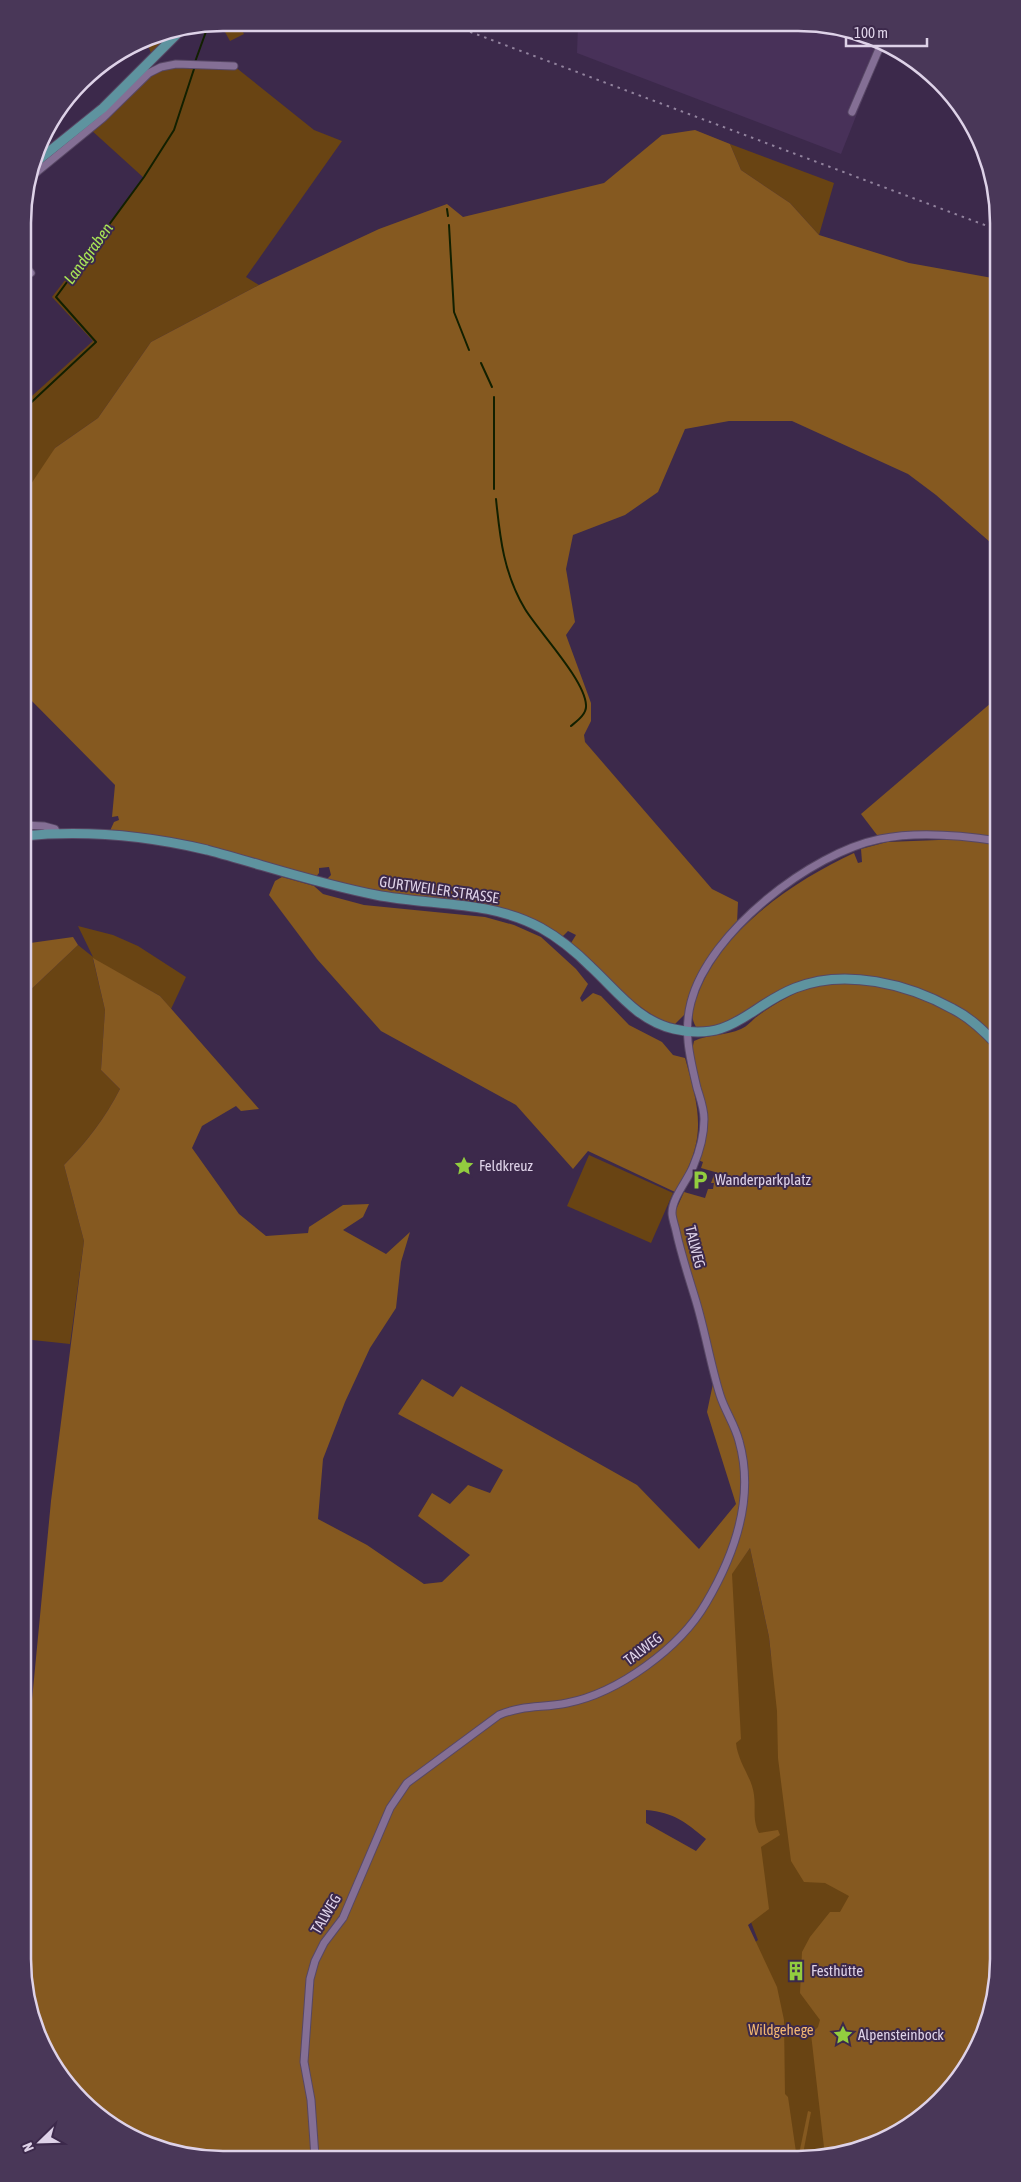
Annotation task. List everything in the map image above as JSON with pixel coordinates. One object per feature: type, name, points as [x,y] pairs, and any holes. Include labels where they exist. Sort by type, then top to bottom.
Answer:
[{"type":"main road","points":[[43,156],[103,108],[173,38]]},
{"type":"main road","name":"GURTWEILER STRASSE","points":[[31,835],[57,833],[99,835],[171,844],[205,850],[364,893],[472,906],[516,917],[541,928],[564,943],[643,1016],[661,1026],[686,1032],[708,1032],[735,1024],[795,988],[814,983],[854,980],[878,982],[929,997],[955,1010],[976,1024],[990,1038]]},
{"type":"street","points":[[852,112],[879,49]]},
{"type":"street","points":[[39,171],[102,118],[149,73],[160,66],[176,64],[234,66]]},
{"type":"street","points":[[31,825],[56,829],[57,833]]},
{"type":"street","name":"TALWEG","points":[[315,2151],[311,2100],[304,2062],[310,1979],[318,1955],[343,1918],[390,1808],[407,1783],[499,1715],[516,1708],[569,1703],[588,1696],[630,1676],[663,1652],[688,1627],[706,1604],[723,1568],[743,1513],[746,1476],[739,1439],[721,1396],[672,1211],[692,1169],[704,1118],[688,1052],[686,1032],[691,1001],[710,960],[751,914],[772,897],[818,864],[858,845],[911,835],[966,836],[990,840]]},
{"type":"shaded area","points":[[578,31],[798,31],[848,38],[882,51],[841,154],[577,53]]},
{"type":"green space","points":[[224,31],[242,31],[244,34],[230,41]]},
{"type":"green space","points":[[170,39],[152,56],[149,47]]},
{"type":"green space","points":[[234,66],[314,130],[342,141],[246,277],[259,285],[151,342],[98,418],[55,448],[31,497],[31,397],[93,341],[52,297],[144,178],[90,129],[161,67]]},
{"type":"green space","points":[[695,130],[730,144],[741,170],[790,203],[819,235],[909,263],[990,278],[990,542],[936,495],[908,474],[792,421],[729,421],[685,429],[658,492],[625,515],[573,535],[566,569],[575,622],[566,635],[591,703],[591,721],[584,735],[585,742],[712,889],[738,902],[737,923],[708,958],[697,976],[688,1000],[686,1013],[675,1024],[649,1013],[620,990],[571,943],[576,935],[568,931],[562,937],[517,913],[488,905],[365,891],[326,880],[331,875],[329,867],[319,868],[319,873],[315,878],[109,833],[114,822],[119,820],[118,816],[112,817],[115,785],[31,700],[31,484],[55,448],[98,418],[151,342],[259,285],[379,229],[447,204],[463,217],[604,183],[662,135]]},
{"type":"green space","points":[[730,144],[834,183],[819,235],[790,203],[741,170]]},
{"type":"green space","points":[[990,704],[990,838],[877,835],[861,814]]},
{"type":"green space","points":[[964,839],[990,844],[990,1035],[977,1021],[904,985],[813,980],[737,1018],[706,1029],[696,1027],[692,1014],[693,1007],[709,970],[724,948],[742,928],[785,893],[831,864],[854,853],[858,863],[862,862],[861,849],[887,842]]},
{"type":"green space","points":[[282,877],[314,886],[323,894],[364,905],[485,917],[514,925],[541,937],[576,969],[588,984],[580,998],[582,1002],[593,993],[601,996],[629,1025],[662,1042],[673,1055],[685,1058],[695,1095],[698,1126],[692,1157],[675,1192],[588,1151],[573,1169],[516,1105],[381,1031],[317,959],[269,895],[275,881]]},
{"type":"green space","points":[[78,926],[113,935],[138,946],[186,977],[171,1009],[160,996],[93,959],[105,1010],[101,1070],[120,1089],[95,1129],[64,1165],[84,1241],[70,1344],[31,1340],[31,989],[78,945],[93,957]]},
{"type":"green space","points":[[73,937],[78,945],[31,989],[31,943]]},
{"type":"green space","points":[[93,958],[160,996],[259,1109],[241,1111],[236,1106],[202,1126],[192,1148],[239,1214],[266,1236],[308,1233],[309,1227],[343,1205],[369,1204],[363,1217],[343,1230],[386,1254],[410,1232],[401,1262],[396,1308],[370,1348],[345,1402],[323,1459],[318,1519],[367,1545],[424,1584],[442,1582],[470,1555],[418,1516],[432,1493],[450,1504],[468,1485],[490,1493],[503,1470],[398,1414],[422,1379],[453,1397],[461,1386],[637,1485],[699,1549],[736,1504],[707,1412],[714,1379],[675,1212],[684,1192],[705,1198],[708,1189],[713,1189],[714,1183],[711,1183],[715,1172],[701,1168],[703,1162],[698,1160],[704,1099],[691,1055],[694,1041],[741,1029],[768,1008],[798,992],[824,985],[851,983],[879,985],[907,992],[933,1002],[958,1016],[980,1032],[990,1043],[990,1959],[983,2009],[970,2044],[950,2076],[934,2095],[915,2111],[883,2131],[860,2141],[824,2149],[811,2034],[818,2027],[820,2020],[800,1993],[802,1952],[810,1937],[830,1912],[840,1912],[849,1896],[825,1883],[804,1882],[791,1861],[778,1758],[777,1711],[769,1637],[750,1548],[732,1574],[741,1739],[736,1743],[739,1757],[753,1788],[755,1819],[759,1833],[778,1830],[780,1835],[761,1847],[769,1909],[748,1925],[777,1987],[784,2020],[785,2094],[788,2097],[796,2151],[223,2151],[198,2149],[161,2141],[127,2125],[87,2095],[71,2076],[51,2044],[41,2021],[33,1984],[31,1959],[31,1710],[51,1501],[84,1241],[64,1165],[95,1129],[120,1089],[101,1070],[105,1010]],"holes":[[[646,1810],[665,1813],[679,1819],[706,1839],[696,1851],[646,1823]]]},
{"type":"green space","points":[[589,1155],[673,1193],[651,1243],[567,1206]]},
{"type":"green space","name":"Wildgehege","points":[[750,1548],[769,1637],[771,1656],[852,1895],[842,2145],[798,2151],[724,2151],[684,2000],[758,1940],[747,1912],[682,1641]]},
{"type":"green space","points":[[808,2111],[811,2112],[804,2151],[800,2151]]},
{"type":"waterway","name":"Landgraben","points":[[195,62],[206,32]]},
{"type":"waterway","name":"Landgraben","points":[[31,403],[96,342],[56,297],[144,177],[174,130],[194,69]]},
{"type":"waterway","points":[[447,209],[448,216]]},
{"type":"waterway","points":[[449,225],[454,312],[469,350]]},
{"type":"waterway","points":[[481,363],[492,387]]},
{"type":"waterway","points":[[494,397],[494,489]]},
{"type":"waterway","points":[[496,499],[504,556],[512,583],[525,609],[570,670],[584,695],[585,711],[571,726]]},
{"type":"railway","points":[[468,31],[990,227]]},
{"type":"place","name":"Feldkreuz","points":[[464,1166]]},
{"type":"place","name":"Wanderparkplatz","points":[[700,1180]]},
{"type":"place","name":"Festhütte","points":[[796,1971]]},
{"type":"place","name":"Alpensteinbock","points":[[843,2035]]}]
